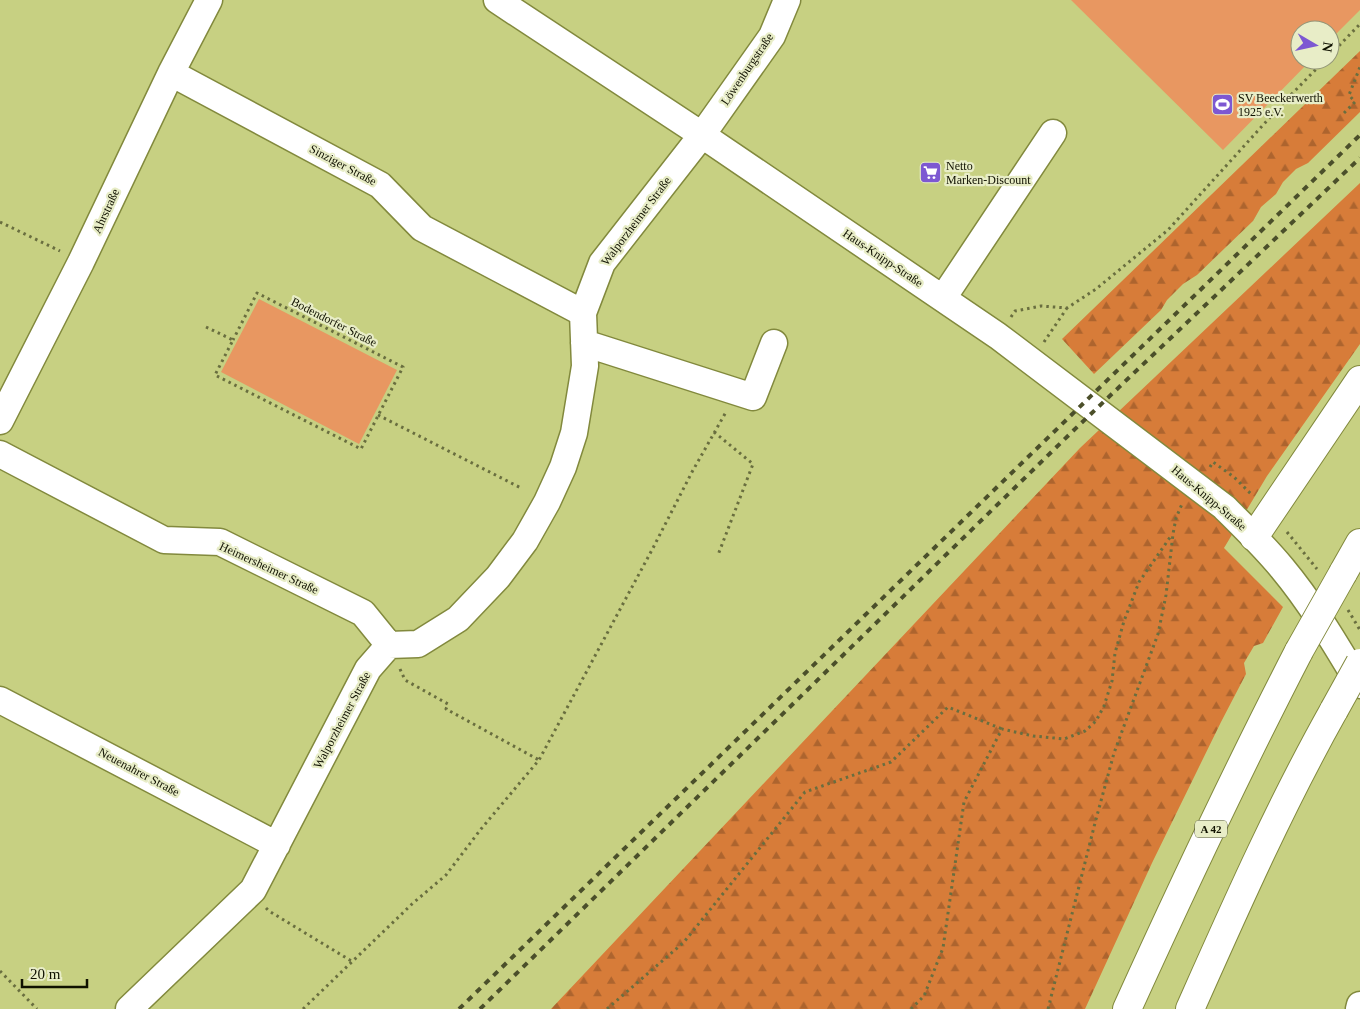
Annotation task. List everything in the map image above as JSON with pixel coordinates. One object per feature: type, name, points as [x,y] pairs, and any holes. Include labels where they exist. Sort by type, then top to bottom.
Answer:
[{"type":"highway","points":[[1254,537],[1360,380]]},
{"type":"highway","name":"A 42","points":[[1128,1009],[1186,879],[1265,716],[1360,543]]},
{"type":"highway","points":[[1190,1009],[1241,895],[1318,738],[1360,662]]},
{"type":"street","name":"Ahrstraße","points":[[0,421],[82,262],[171,74],[209,0]]},
{"type":"street","name":"Haus-Knipp-Straße","points":[[497,0],[702,135],[998,336],[1224,507],[1282,568],[1310,605],[1360,685]]},
{"type":"street","name":"Löwenburgstraße","points":[[702,135],[772,36],[787,0]]},
{"type":"street","name":"Sinziger Straße","points":[[171,74],[380,184],[422,228],[583,313]]},
{"type":"street","points":[[942,298],[1053,134]]},
{"type":"street","name":"Walporzheimer Straße","points":[[129,1009],[253,890],[368,669],[389,645],[418,644],[458,619],[498,577],[525,541],[547,502],[563,467],[574,432],[585,366],[583,313],[602,263],[702,135]]},
{"type":"street","points":[[584,343],[753,397],[774,343]]},
{"type":"street","name":"Heimersheimer Straße","points":[[0,454],[164,540],[220,542],[363,613],[389,645]]},
{"type":"street","name":"Neuenahrer Straße","points":[[0,700],[277,845]]},
{"type":"path","points":[[1340,45],[1360,24]]},
{"type":"path","points":[[1344,113],[1355,102],[1349,95],[1360,67]]},
{"type":"path","points":[[1029,359],[1050,335],[1067,308],[1096,288],[1168,230],[1315,70]]},
{"type":"path","points":[[0,222],[82,262]]},
{"type":"path","name":"Bodendorfer Straße","points":[[257,292],[402,368],[361,450],[215,374],[233,340],[257,292]]},
{"type":"path","points":[[998,336],[1015,311],[1041,306],[1067,308]]},
{"type":"path","points":[[206,327],[233,340]]},
{"type":"path","points":[[303,1009],[412,904],[446,875],[480,829],[539,760],[714,432],[738,392]]},
{"type":"path","points":[[378,416],[521,488]]},
{"type":"path","points":[[714,432],[753,464],[718,556]]},
{"type":"path","points":[[1048,1009],[1114,753],[1158,634],[1166,595],[1176,518],[1183,500],[1195,485]]},
{"type":"path","points":[[607,1009],[684,942],[805,792],[891,762],[948,707],[1002,729],[1034,736],[1064,739],[1085,731],[1096,721],[1104,706],[1112,681],[1115,653],[1124,621],[1139,582],[1173,534]]},
{"type":"path","points":[[389,645],[405,680],[448,704],[446,709],[539,760]]},
{"type":"path","points":[[911,1009],[924,996],[944,948],[964,802],[1002,729]]},
{"type":"path","points":[[253,890],[269,911],[353,962]]},
{"type":"path","points":[[0,971],[37,1009]]},
{"type":"green space","points":[[1360,51],[1360,112],[1308,163],[1296,169],[1283,182],[1276,194],[1261,207],[1253,221],[1197,275],[1183,284],[1167,300],[1161,310],[1094,374],[1062,339]]},
{"type":"green space","points":[[1360,183],[1360,344],[1267,476],[1224,548],[1283,607],[1263,643],[1254,646],[1244,663],[1246,674],[1152,863],[1085,1009],[551,1009],[1080,448]]},
{"type":"shaded area","name":"SV Beeckerwerth 1925 e.V.","points":[[1071,0],[1360,0],[1360,10],[1340,30],[1340,20],[1290,20],[1290,70],[1301,70],[1223,150]]},
{"type":"shaded area","points":[[259,299],[397,370],[359,444],[221,372]]},
{"type":"railway","points":[[459,1009],[1360,135]]},
{"type":"railway","points":[[480,1009],[1074,430],[1360,158]]},
{"type":"place","name":"SV Beeckerwerth 1925 e.V.","points":[[1222,105]]},
{"type":"place","name":"Netto Marken-Discount","points":[[930,173]]}]
